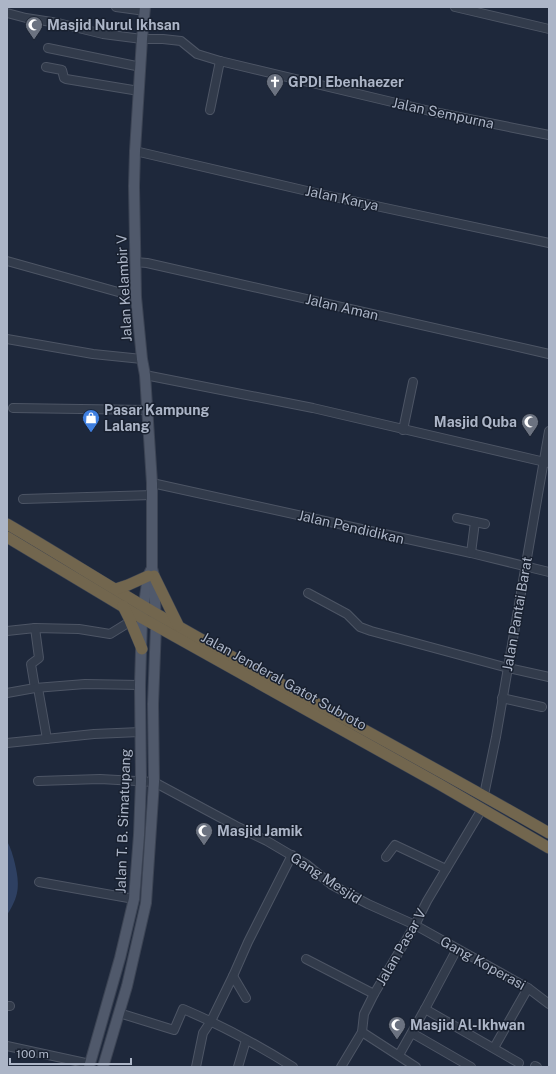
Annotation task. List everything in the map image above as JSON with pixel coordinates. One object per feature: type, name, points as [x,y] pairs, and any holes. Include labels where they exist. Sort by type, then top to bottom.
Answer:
[{"type":"highway","name":"Jalan Jenderal Gatot Subroto","points":[[7,524],[155,613],[484,795],[549,833]]},
{"type":"highway","name":"Jalan Jenderal Gatot Subroto","points":[[7,537],[142,618],[439,784],[549,848]]},
{"type":"highway","points":[[116,589],[151,574],[178,625]]},
{"type":"highway","points":[[122,605],[142,649]]},
{"type":"highway","points":[[439,784],[444,774]]},
{"type":"main road","name":"Jalan Kelambir V","points":[[145,9],[135,151],[134,262],[142,359],[146,375],[152,483],[151,574],[156,626]]},
{"type":"main road","name":"Jalan Kelambir V","points":[[142,618],[143,605],[151,574]]},
{"type":"main road","name":"Jalan T. B. Simatupang","points":[[89,1066],[120,958],[134,899],[139,835],[141,781],[140,684],[142,618]]},
{"type":"main road","name":"Jalan T. B. Simatupang","points":[[103,1067],[119,1013],[146,903],[154,782],[153,704],[156,626]]},
{"type":"street","points":[[116,7],[145,9]]},
{"type":"street","points":[[455,7],[549,29]]},
{"type":"street","name":"Jalan Sempurna","points":[[7,12],[26,18],[58,23],[103,34],[181,42],[198,54],[220,62],[434,112],[549,135]]},
{"type":"street","points":[[48,48],[141,67]]},
{"type":"street","points":[[210,110],[220,62]]},
{"type":"street","points":[[46,67],[62,70],[64,78],[66,79],[139,91]]},
{"type":"street","name":"Jalan Karya","points":[[135,151],[327,195],[549,243]]},
{"type":"street","points":[[7,261],[136,297]]},
{"type":"street","name":"Jalan Aman","points":[[134,262],[163,267],[549,354]]},
{"type":"street","points":[[7,339],[93,354],[142,359]]},
{"type":"street","points":[[146,375],[313,408],[546,462]]},
{"type":"street","points":[[403,430],[413,382]]},
{"type":"street","points":[[13,408],[148,410]]},
{"type":"street","name":"Jalan Pantai Barat","points":[[484,795],[546,462],[549,432]]},
{"type":"street","name":"Jalan Pendidikan","points":[[152,483],[471,553],[549,572]]},
{"type":"street","points":[[23,499],[152,495]]},
{"type":"street","points":[[457,518],[485,524]]},
{"type":"street","points":[[471,553],[475,522]]},
{"type":"street","points":[[308,592],[347,614],[360,627],[370,631],[508,668],[549,677]]},
{"type":"street","points":[[7,631],[35,628],[79,629],[110,634],[131,622]]},
{"type":"street","points":[[35,628],[39,658],[31,664],[47,739]]},
{"type":"street","points":[[7,693],[37,688],[86,684],[140,684]]},
{"type":"street","points":[[502,698],[542,707]]},
{"type":"street","points":[[7,743],[94,734],[140,732]]},
{"type":"street","points":[[38,781],[59,779],[154,782]]},
{"type":"street","name":"Gang Mesjid","points":[[154,782],[292,855],[332,885],[368,904],[415,925]]},
{"type":"street","name":"Jalan Pasar V","points":[[362,1032],[364,1014],[374,994],[482,809]]},
{"type":"street","points":[[386,857],[395,845],[446,869]]},
{"type":"street","points":[[196,1067],[203,1033],[211,1021],[248,942],[292,855]]},
{"type":"street","points":[[39,882],[134,899]]},
{"type":"street","name":"Gang Koperasi","points":[[415,925],[528,988],[549,1004]]},
{"type":"street","points":[[399,1055],[456,949]]},
{"type":"street","points":[[306,959],[374,994]]},
{"type":"street","points":[[233,976],[246,998]]},
{"type":"street","points":[[495,1046],[528,988]]},
{"type":"street","points":[[119,1013],[174,1030],[183,1009],[211,1021],[260,1047],[293,1067]]},
{"type":"street","points":[[425,1009],[519,1063]]},
{"type":"street","points":[[341,1067],[362,1032],[416,1067]]},
{"type":"street","points":[[412,1032],[471,1067]]},
{"type":"street","points":[[238,1067],[246,1040]]},
{"type":"street","points":[[7,1046],[89,1066]]},
{"type":"water","points":[[7,841],[15,864],[18,885],[14,902],[7,915]]},
{"type":"place","name":"Masjid Nurul Ikhsan","points":[[34,40]]},
{"type":"place","name":"GPDI Ebenhaezer","points":[[275,97]]},
{"type":"place","name":"Pasar Kampung Lalang","points":[[91,433]]},
{"type":"place","name":"Masjid Quba","points":[[530,437]]},
{"type":"place","name":"Masjid Jamik","points":[[204,846]]},
{"type":"place","name":"Masjid Al-Ikhwan","points":[[397,1040]]}]
